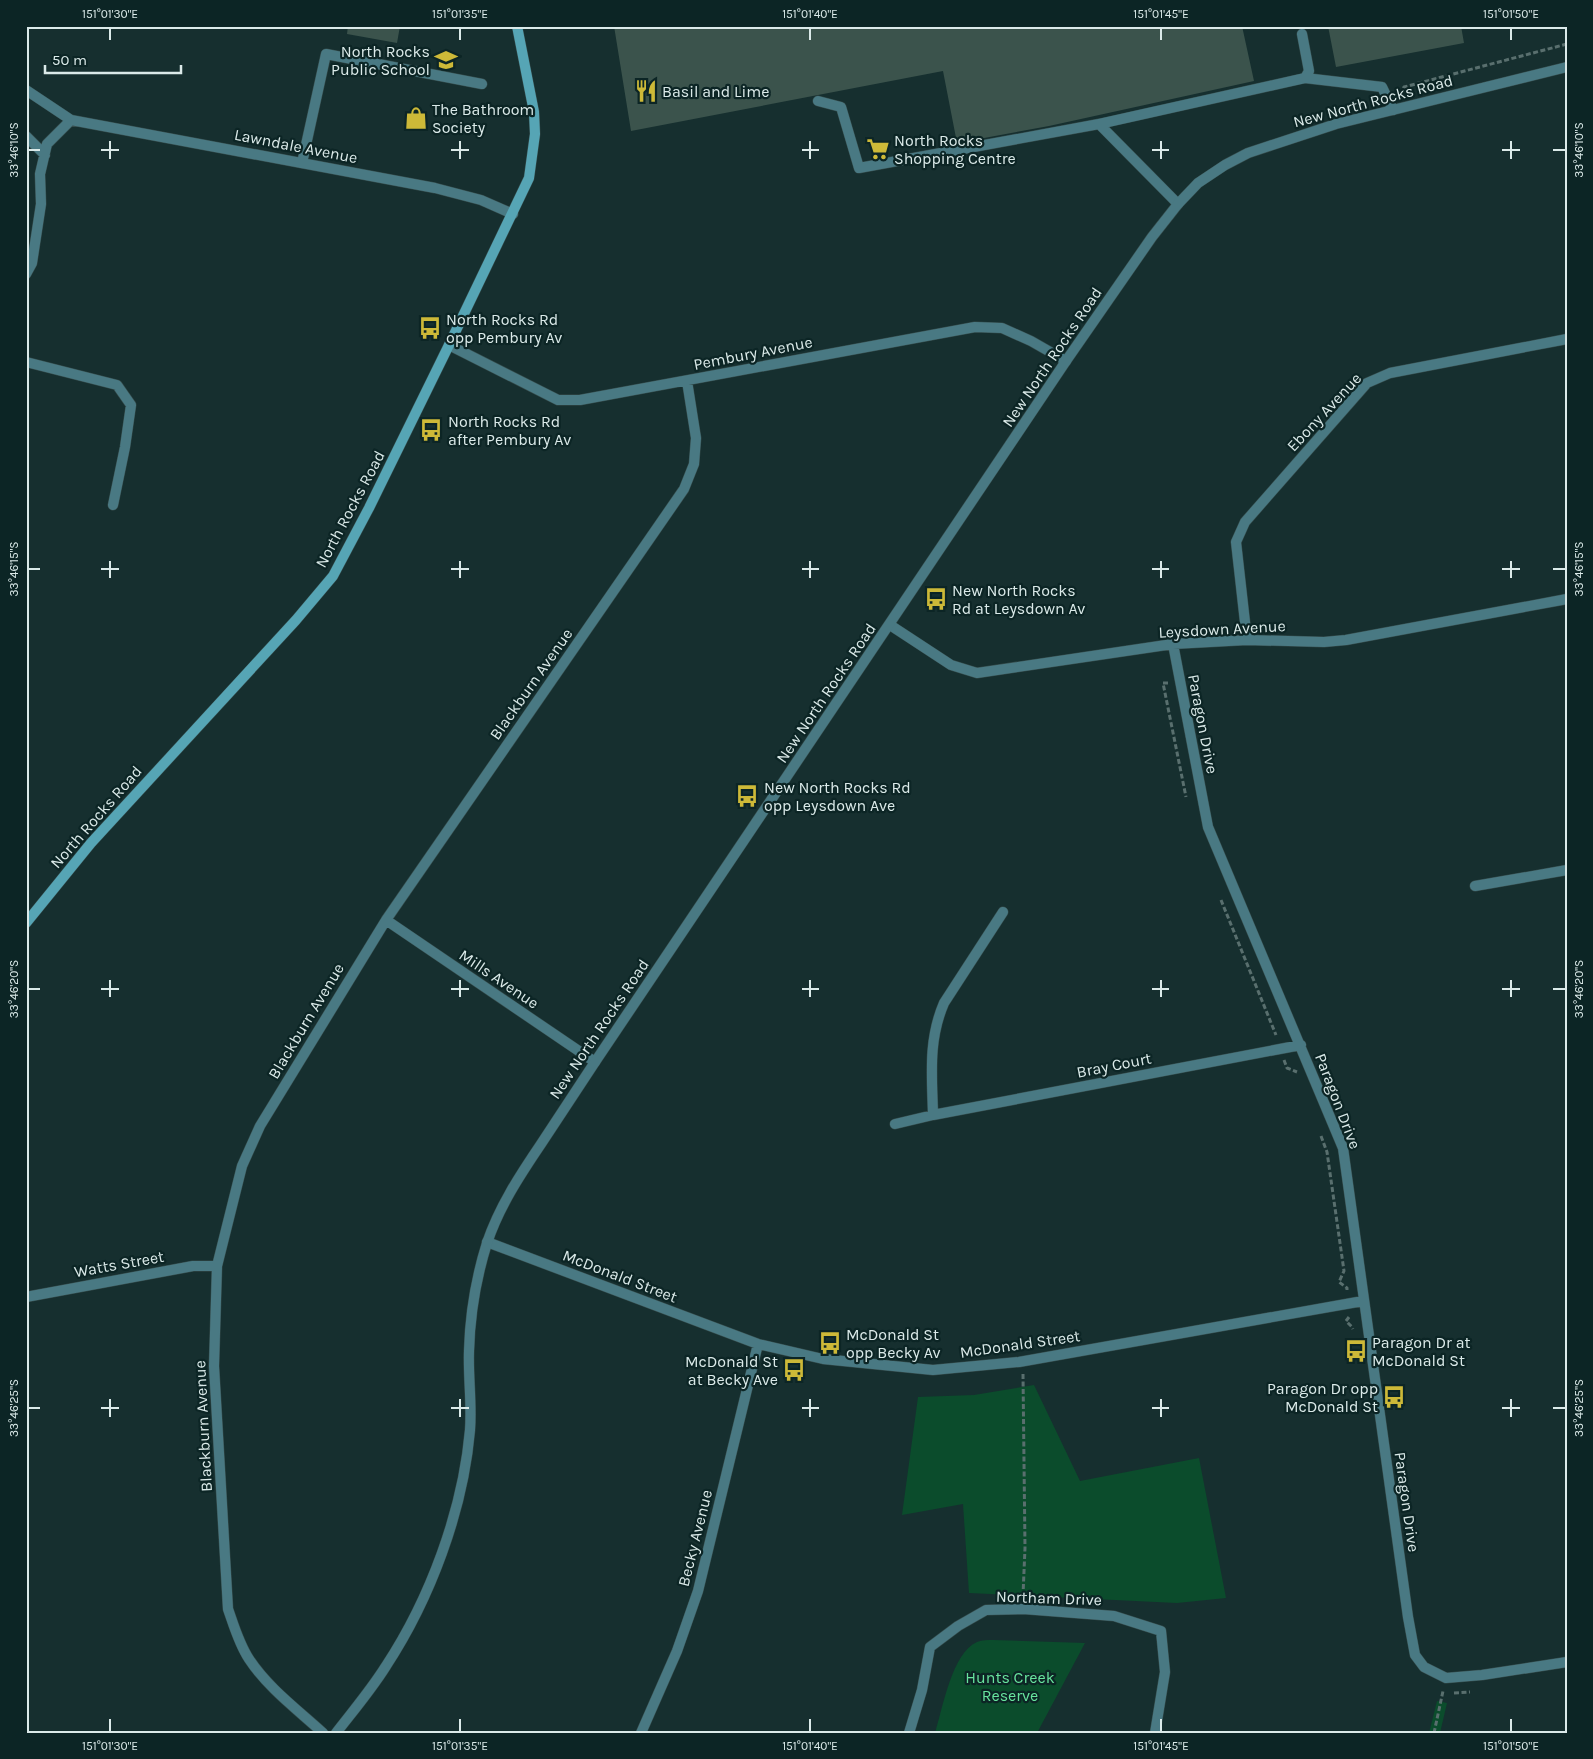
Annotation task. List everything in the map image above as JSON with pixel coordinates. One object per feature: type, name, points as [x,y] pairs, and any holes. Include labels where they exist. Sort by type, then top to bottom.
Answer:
[{"type":"main road","name":"North Rocks Road","points":[[26,923],[91,843],[296,620],[333,576],[369,508],[529,178],[535,134],[534,112],[517,26]]},
{"type":"street","points":[[1302,34],[1308,72],[1305,78]]},
{"type":"street","points":[[302,163],[326,54],[482,84]]},
{"type":"street","name":"New North Rocks Road","points":[[336,1733],[386,1666],[407,1629],[432,1578],[455,1511],[466,1461],[470,1430],[469,1352],[476,1280],[487,1242],[501,1210],[520,1176],[595,1062],[1066,361],[1152,237],[1178,204],[1198,183],[1225,165],[1248,153],[1336,124],[1567,67]]},
{"type":"street","points":[[818,101],[841,107],[859,168],[1099,124],[1305,78],[1382,87],[1393,110]]},
{"type":"street","name":"Lawndale Avenue","points":[[26,90],[71,120],[435,188],[481,200],[513,214]]},
{"type":"street","points":[[26,274],[32,263],[37,234],[41,204],[40,174],[47,144],[71,120]]},
{"type":"street","points":[[1099,124],[1178,204]]},
{"type":"street","points":[[26,136],[45,155]]},
{"type":"street","name":"Pembury Avenue","points":[[449,345],[558,400],[580,400],[975,327],[1002,328],[1031,341],[1066,361]]},
{"type":"street","name":"Ebony Avenue","points":[[1247,640],[1236,542],[1246,522],[1367,383],[1390,373],[1567,339]]},
{"type":"street","points":[[26,362],[117,385],[131,405],[113,505]]},
{"type":"street","name":"Blackburn Avenue","points":[[323,1733],[269,1684],[257,1670],[248,1658],[236,1633],[228,1609],[214,1366],[217,1266],[242,1166],[260,1126],[386,920],[684,489],[694,464],[696,438],[687,381]]},
{"type":"street","name":"Leysdown Avenue","points":[[890,625],[951,665],[977,673],[1173,644],[1247,640],[1324,642],[1346,640],[1567,599]]},
{"type":"street","name":"Paragon Drive","points":[[1173,644],[1208,827],[1343,1148],[1408,1617],[1416,1655],[1424,1667],[1446,1678]]},
{"type":"street","points":[[1476,886],[1567,870]]},
{"type":"street","points":[[933,1115],[931,1057],[939,1016],[944,1003],[1003,912]]},
{"type":"street","name":"Mills Avenue","points":[[386,920],[595,1062]]},
{"type":"street","name":"Bray Court","points":[[895,1124],[933,1115],[1301,1045]]},
{"type":"street","name":"McDonald Street","points":[[487,1242],[758,1344],[822,1359],[933,1370],[1020,1362],[1348,1302],[1364,1301]]},
{"type":"street","name":"Watts Street","points":[[26,1297],[193,1266],[217,1266]]},
{"type":"street","name":"Becky Avenue","points":[[641,1733],[677,1651],[698,1591],[758,1344]]},
{"type":"street","name":"Northam Drive","points":[[909,1733],[922,1690],[930,1647],[958,1626],[986,1610],[1022,1609],[1114,1616],[1161,1631],[1164,1672],[1155,1733]]},
{"type":"street","points":[[1446,1678],[1482,1675],[1567,1662]]},
{"type":"path","points":[[1404,87],[1567,44]]},
{"type":"path","points":[[1179,681],[1163,683],[1187,801]]},
{"type":"path","points":[[1219,893],[1270,1019],[1287,1068],[1297,1072],[1300,1081]]},
{"type":"path","points":[[1320,1134],[1327,1152],[1344,1271],[1339,1282],[1347,1288],[1349,1317],[1346,1321],[1352,1326],[1354,1335]]},
{"type":"path","points":[[1020,1362],[1024,1378],[1022,1609]]},
{"type":"path","points":[[1434,1733],[1446,1678]]},
{"type":"path","points":[[1436,1689],[1458,1694],[1476,1691]]},
{"type":"green space","points":[[1034,1385],[1080,1481],[1199,1458],[1226,1598],[1177,1603],[969,1593],[963,1504],[902,1515],[918,1397],[974,1395]]},
{"type":"green space","name":"Hunts Creek Reserve","points":[[993,1640],[1085,1643],[1037,1733],[935,1733],[945,1696],[961,1657],[968,1648],[977,1642]]},
{"type":"green space","points":[[1437,1701],[1447,1703],[1440,1733],[1429,1733]]},
{"type":"building","points":[[348,26],[400,26],[397,43],[347,34]]},
{"type":"building","name":"North Rocks Shopping Centre","points":[[614,26],[1242,26],[1254,81],[1049,126],[957,143],[943,71],[631,131]]},
{"type":"building","points":[[1328,26],[1461,26],[1464,43],[1336,67]]},
{"type":"place","name":"North Rocks Public School","points":[[446,60]]},
{"type":"place","name":"Basil and Lime","points":[[646,91]]},
{"type":"place","name":"The Bathroom Society","points":[[416,118]]},
{"type":"place","name":"North Rocks Shopping Centre","points":[[878,149]]},
{"type":"place","name":"North Rocks Rd opp Pembury Av","points":[[430,328]]},
{"type":"place","name":"North Rocks Rd after Pembury Av","points":[[431,430]]},
{"type":"place","name":"New North Rocks Rd at Leysdown Av","points":[[936,599]]},
{"type":"place","name":"New North Rocks Rd opp Leysdown Ave","points":[[747,796]]},
{"type":"place","name":"McDonald St opp Becky Av","points":[[830,1343]]},
{"type":"place","name":"Paragon Dr at McDonald St","points":[[1356,1351]]},
{"type":"place","name":"McDonald St at Becky Ave","points":[[794,1370]]},
{"type":"place","name":"Paragon Dr opp McDonald St","points":[[1394,1397]]}]
